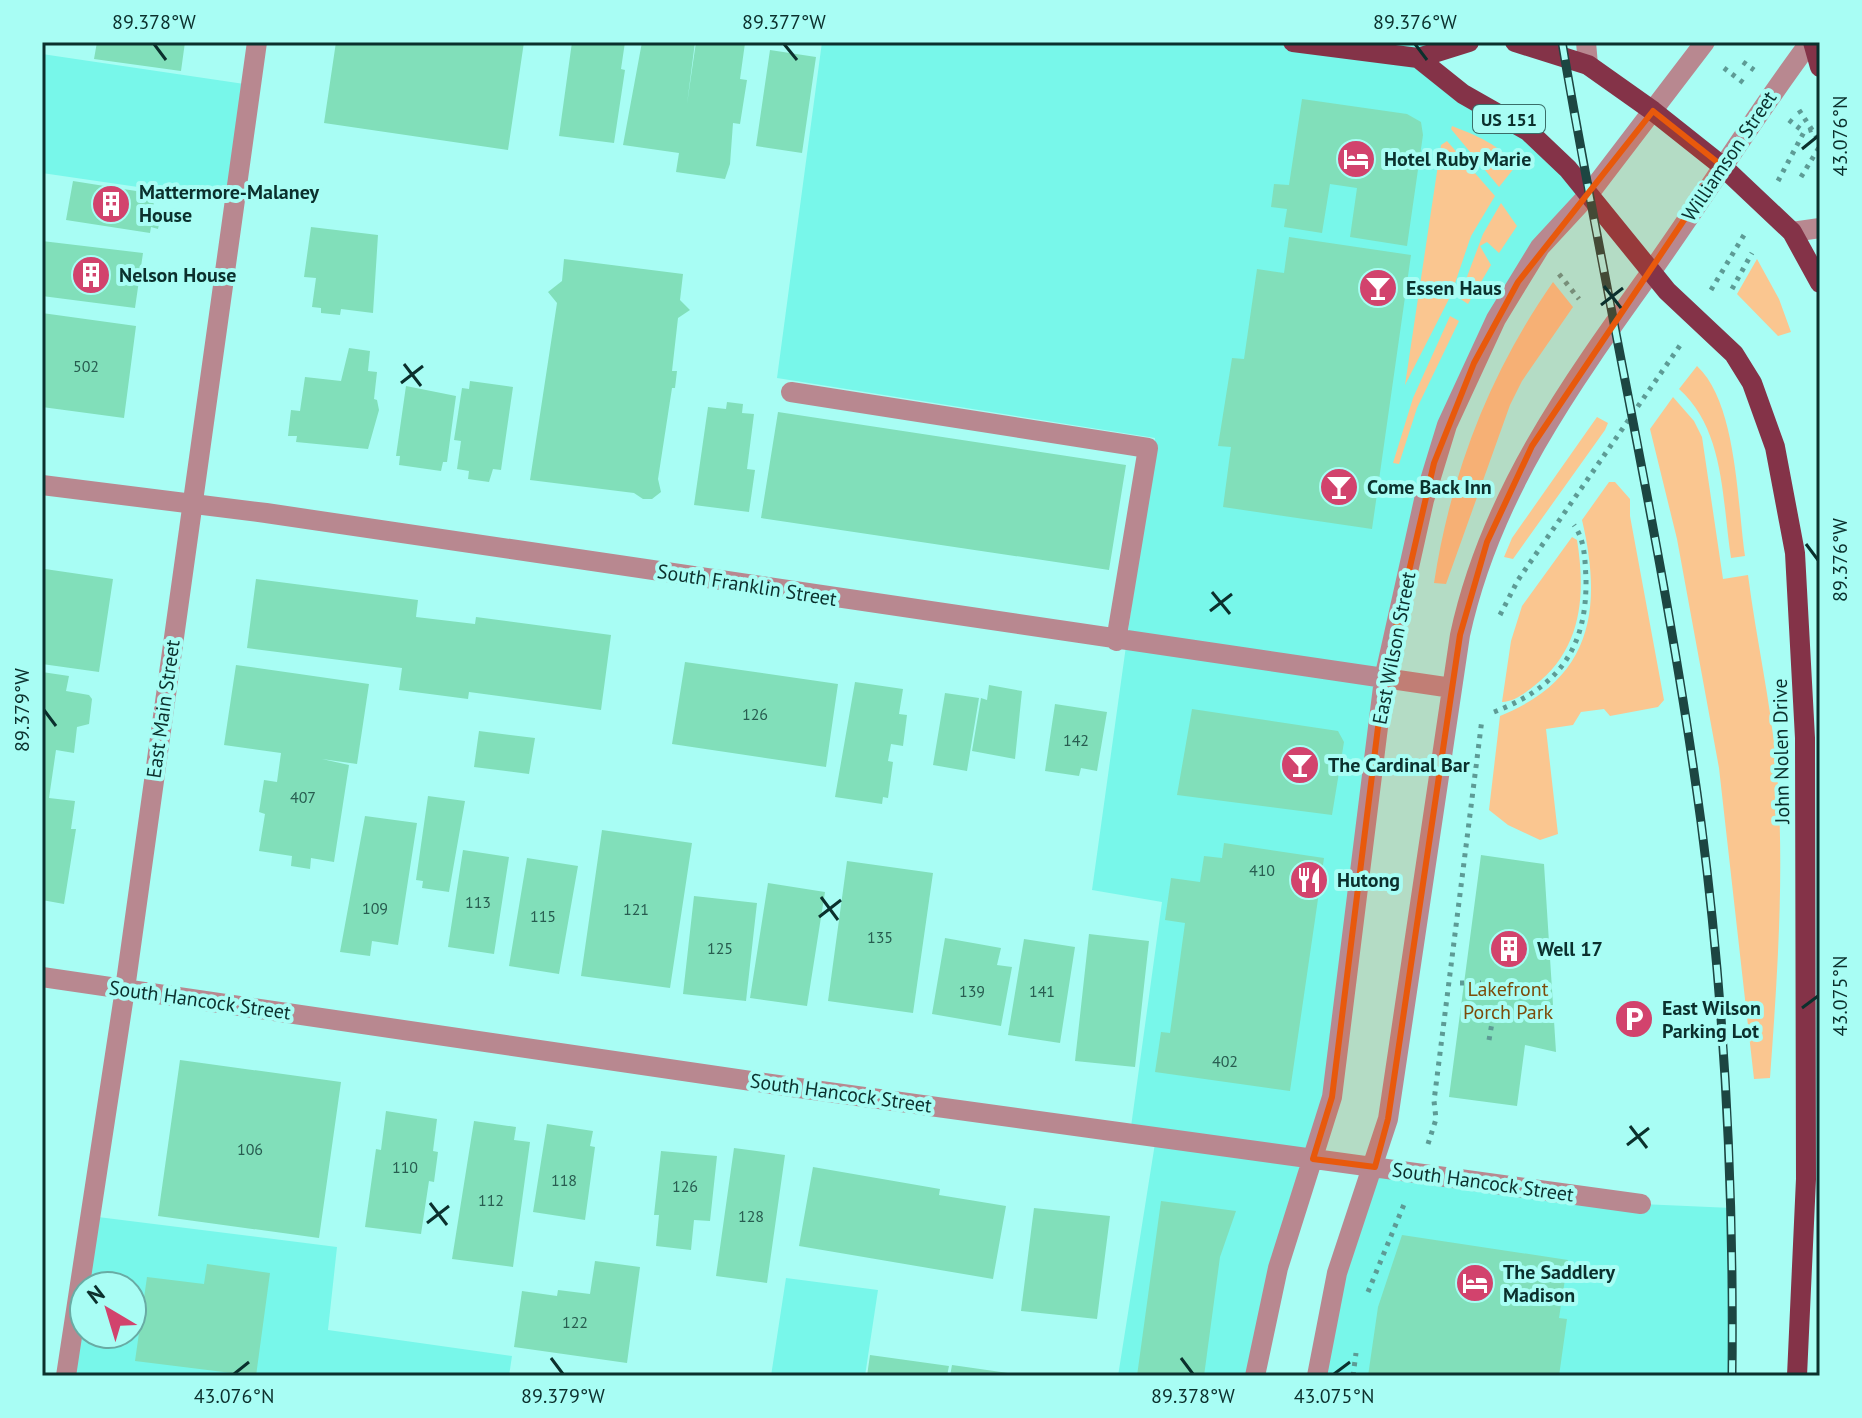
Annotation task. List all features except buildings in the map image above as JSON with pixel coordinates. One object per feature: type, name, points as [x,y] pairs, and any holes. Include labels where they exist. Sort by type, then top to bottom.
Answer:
[{"type":"main road","points":[[1293,42],[1418,58],[1469,42]]},
{"type":"main road","points":[[1515,42],[1588,65],[1653,111],[1721,165],[1792,232],[1820,283]]},
{"type":"main road","points":[[1812,42],[1820,67]]},
{"type":"main road","name":"US 151","points":[[1418,58],[1463,94],[1540,141],[1589,194]]},
{"type":"main road","name":"John Nolen Drive","points":[[1589,194],[1679,303],[1724,342],[1752,383],[1775,447],[1793,532],[1803,677],[1807,826],[1806,1179],[1797,1376]]},
{"type":"street","name":"East Main Street","points":[[66,1376],[125,989],[257,42]]},
{"type":"street","points":[[1586,42],[1588,65]]},
{"type":"street","points":[[1589,194],[1705,42]]},
{"type":"street","name":"Williamson Street","points":[[1651,272],[1721,165],[1812,42]]},
{"type":"street","name":"East Wilson Street","points":[[1255,1376],[1278,1268],[1332,1097],[1384,679],[1424,500],[1447,425],[1474,363],[1540,247],[1589,194]]},
{"type":"street","points":[[1792,232],[1820,228]]},
{"type":"street","points":[[1317,1376],[1337,1273],[1375,1167],[1388,1119],[1467,603],[1507,496],[1569,386],[1651,272]]},
{"type":"street","points":[[791,392],[1148,448],[1116,641]]},
{"type":"street","name":"South Franklin Street","points":[[42,485],[192,504],[1452,688]]},
{"type":"street","name":"South Hancock Street","points":[[42,977],[1641,1204]]},
{"type":"path","points":[[1743,62],[1754,70]]},
{"type":"path","points":[[1733,75],[1744,83]]},
{"type":"path","points":[[1792,102],[1817,128],[1820,144],[1801,177]]},
{"type":"path","points":[[1789,164],[1804,132],[1817,128]]},
{"type":"path","points":[[1721,271],[1742,239]]},
{"type":"path","points":[[1732,289],[1752,253]]},
{"type":"path","points":[[1558,273],[1579,299]]},
{"type":"path","points":[[1495,628],[1518,580],[1675,354]]},
{"type":"path","points":[[1494,712],[1520,702],[1545,683],[1577,644],[1584,625],[1585,567],[1581,535],[1574,525]]},
{"type":"path","points":[[1433,1131],[1434,1101],[1483,716]]},
{"type":"path","points":[[1460,983],[1481,983]]},
{"type":"path","points":[[1489,1040],[1493,1017]]},
{"type":"path","points":[[1364,1306],[1375,1269],[1401,1214]]},
{"type":"path","points":[[1353,1376],[1357,1348]]},
{"type":"highlighted area","points":[[1653,111],[1721,165],[1532,446],[1487,542],[1460,635],[1388,1119],[1375,1167],[1313,1159],[1332,1097],[1384,679],[1434,463],[1474,363],[1518,282]]},
{"type":"shaded area","points":[[822,42],[1469,42],[1419,58],[1540,141],[1589,194],[1540,247],[1474,363],[1396,624],[1332,1097],[1255,1376],[1118,1376],[1156,1137],[1130,1134],[1162,902],[1092,890],[1155,438],[777,378]]},
{"type":"shaded area","points":[[42,54],[251,85],[234,201],[42,173]]},
{"type":"shaded area","points":[[1452,126],[1487,142],[1510,159],[1515,167],[1499,187],[1451,129]]},
{"type":"shaded area","points":[[1447,141],[1495,196],[1471,236],[1451,295],[1405,385],[1441,145]]},
{"type":"shaded area","points":[[1501,203],[1517,226],[1499,253],[1487,242],[1480,246],[1491,265],[1468,304],[1459,298],[1483,234]]},
{"type":"shaded area","points":[[1757,259],[1779,299],[1791,332],[1778,336],[1737,294]]},
{"type":"shaded area","points":[[1553,282],[1573,307],[1522,381],[1510,405],[1446,584],[1434,583],[1451,502],[1476,426],[1510,352]]},
{"type":"shaded area","points":[[1450,316],[1459,321],[1417,408],[1399,464],[1393,463],[1413,398]]},
{"type":"shaded area","points":[[1697,366],[1710,383],[1728,428],[1745,556],[1731,558],[1723,490],[1713,445],[1694,406],[1679,389]]},
{"type":"shaded area","points":[[1673,397],[1694,421],[1702,437],[1723,579],[1748,575],[1773,733],[1778,786],[1780,896],[1770,1078],[1754,1079],[1719,768],[1677,539],[1650,429]]},
{"type":"shaded area","points":[[1597,417],[1608,423],[1605,430],[1513,559],[1504,557],[1512,538]]},
{"type":"shaded area","points":[[1609,482],[1615,482],[1630,499],[1630,516],[1664,700],[1658,707],[1610,716],[1604,709],[1581,712],[1573,725],[1546,729],[1558,834],[1540,840],[1508,825],[1489,810],[1500,716],[1531,701],[1555,682],[1572,661],[1583,638],[1590,611],[1591,583],[1582,520]]},
{"type":"shaded area","points":[[1572,537],[1577,540],[1581,581],[1577,620],[1571,638],[1550,672],[1523,694],[1502,702],[1511,641],[1522,606]]},
{"type":"shaded area","points":[[1375,1167],[1641,1204],[1732,1208],[1732,1376],[1317,1376]]},
{"type":"shaded area","points":[[90,1216],[337,1247],[328,1330],[512,1356],[509,1376],[66,1376],[70,1350],[148,1350],[148,1270],[82,1270]]},
{"type":"shaded area","points":[[786,1278],[878,1290],[865,1376],[771,1376]]},
{"type":"railway","points":[[1562,42],[1671,626],[1701,822],[1716,960],[1726,1098],[1732,1376]]},
{"type":"place","name":"Hotel Ruby Marie","points":[[1356,159]]},
{"type":"place","name":"Mattermore-Malaney House","points":[[111,204]]},
{"type":"place","name":"Nelson House","points":[[91,275]]},
{"type":"place","name":"Essen Haus","points":[[1378,288]]},
{"type":"place","name":"Come Back Inn","points":[[1339,487]]},
{"type":"place","name":"The Cardinal Bar","points":[[1300,765]]},
{"type":"place","name":"Hutong","points":[[1309,880]]},
{"type":"place","name":"Well 17","points":[[1509,949]]},
{"type":"place","name":"East Wilson Parking Lot","points":[[1634,1019]]},
{"type":"place","name":"The Saddlery Madison","points":[[1475,1283]]},
{"type":"park label","name":"Lakefront Porch Park","points":[[1508,1000]]}]
